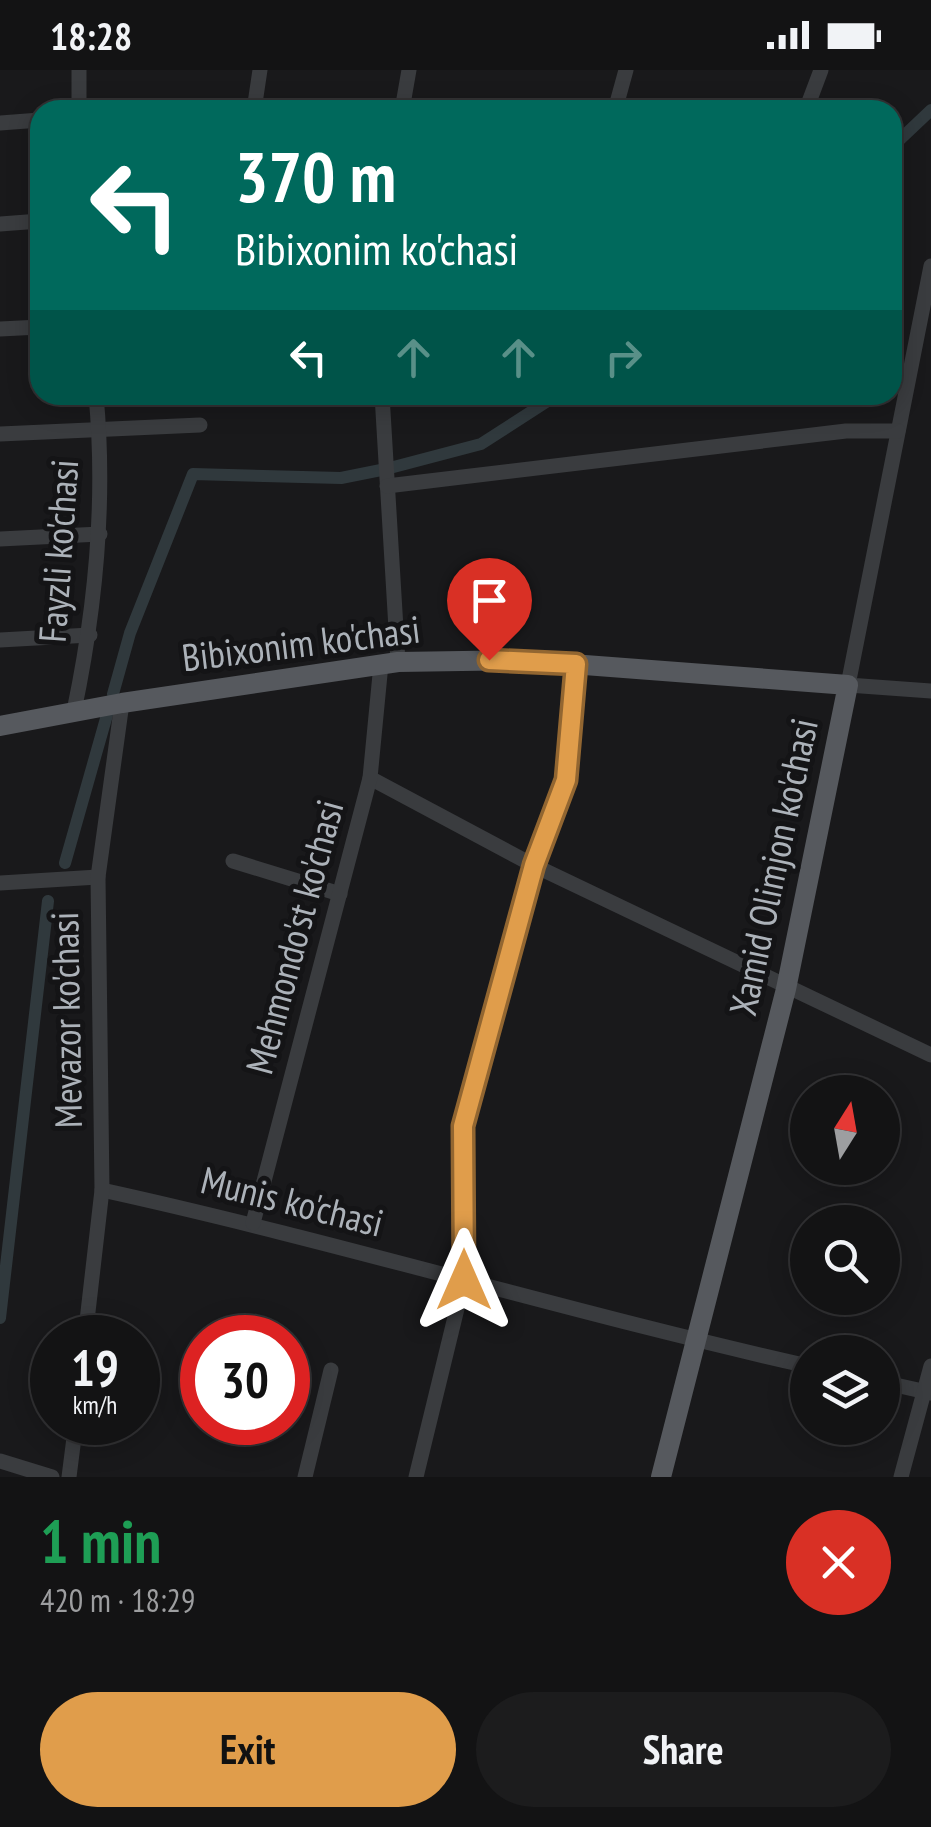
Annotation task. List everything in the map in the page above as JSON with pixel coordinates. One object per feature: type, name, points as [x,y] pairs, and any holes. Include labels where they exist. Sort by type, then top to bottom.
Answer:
[{"type":"main road","name":"Bibixonim ko'chasi","points":[[0,726],[122,703],[389,663],[519,660],[848,686]]},
{"type":"main road","name":"Xamid Olimjon ko'chasi","points":[[661,1477],[786,988],[848,686]]},
{"type":"street","points":[[79,70],[79,100]]},
{"type":"street","points":[[256,100],[260,70]]},
{"type":"street","points":[[404,100],[409,70]]},
{"type":"street","points":[[618,100],[626,70]]},
{"type":"street","points":[[810,100],[820,70]]},
{"type":"street","points":[[0,123],[30,121]]},
{"type":"street","points":[[0,224],[30,222]]},
{"type":"street","name":"Xamid Olimjon ko'chasi","points":[[848,686],[931,266]]},
{"type":"street","points":[[0,329],[30,328]]},
{"type":"street","name":"Fayzli ko'chasi","points":[[74,711],[90,636],[100,534],[97,405]]},
{"type":"street","name":"Mehmondo'st ko'chasi","points":[[254,1223],[370,778],[389,663],[383,405]]},
{"type":"street","points":[[0,434],[200,426]]},
{"type":"street","points":[[387,486],[846,431],[898,432]]},
{"type":"street","points":[[0,539],[100,534]]},
{"type":"street","points":[[0,640],[90,636]]},
{"type":"street","points":[[416,1477],[464,1280],[463,1126],[534,865],[566,780],[576,664]]},
{"type":"street","points":[[848,686],[931,691]]},
{"type":"street","name":"Mevazor ko'chasi","points":[[88,1315],[102,1190],[98,877],[122,703]]},
{"type":"street","points":[[370,778],[534,865],[931,1055]]},
{"type":"street","points":[[233,861],[340,894]]},
{"type":"street","points":[[0,883],[98,877]]},
{"type":"street","name":"Munis ko'chasi","points":[[102,1190],[254,1223],[696,1341],[790,1362]]},
{"type":"street","points":[[901,1477],[928,1392],[931,1366]]},
{"type":"street","points":[[305,1477],[330,1370]]},
{"type":"street","points":[[900,1386],[928,1392]]},
{"type":"street","points":[[69,1477],[73,1445]]},
{"type":"street","points":[[0,1460],[52,1477]]},
{"type":"waterway","points":[[902,138],[931,110]]},
{"type":"waterway","points":[[113,694],[130,633],[193,474],[341,478],[481,444],[541,405]]},
{"type":"waterway","points":[[65,863],[107,715]]},
{"type":"waterway","points":[[0,1318],[48,901]]},
{"type":"route","points":[[464,1280],[463,1126],[534,865],[566,780],[576,664],[489,660]]}]
